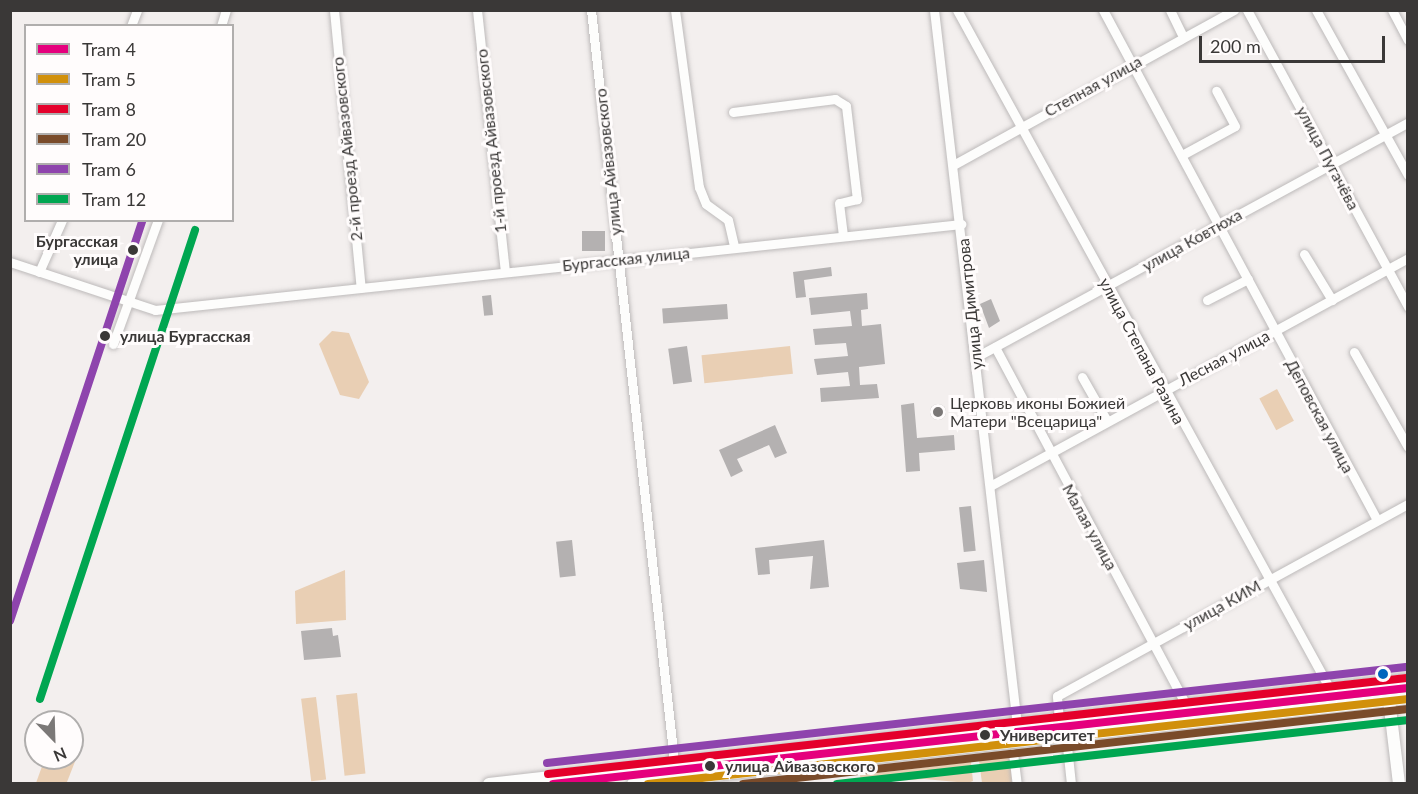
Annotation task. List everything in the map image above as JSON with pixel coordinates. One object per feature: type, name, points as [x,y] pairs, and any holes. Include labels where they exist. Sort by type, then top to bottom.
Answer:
[{"type":"main road","points":[[489,783],[1407,680]]},
{"type":"main road","points":[[633,783],[1016,747],[1066,737],[1407,698]]},
{"type":"main road","points":[[1389,700],[1399,783]]},
{"type":"street","name":"2-й проезд Айвазовского","points":[[334,10],[361,288]]},
{"type":"street","name":"1-й проезд Айвазовского","points":[[477,10],[505,272]]},
{"type":"street","name":"улица Айвазовского","points":[[591,10],[676,779]]},
{"type":"street","points":[[675,10],[699,188],[706,204],[728,220],[734,247]]},
{"type":"street","name":"улица Димитрова","points":[[934,10],[955,164],[1017,724],[1017,783]]},
{"type":"street","name":"улица Степана Разина","points":[[957,10],[1163,391],[1330,690]]},
{"type":"street","name":"Деповская улица","points":[[1103,10],[1377,520]]},
{"type":"street","points":[[1170,10],[1184,37]]},
{"type":"street","name":"Степная улица","points":[[955,164],[1018,126],[1233,10]]},
{"type":"street","name":"улица Пугачёва","points":[[1247,10],[1407,307]]},
{"type":"street","points":[[1316,10],[1407,175]]},
{"type":"street","points":[[1392,10],[1407,40]]},
{"type":"street","points":[[1182,155],[1235,126],[1216,91]]},
{"type":"street","points":[[733,112],[835,99],[846,106],[857,199],[839,203],[843,235]]},
{"type":"street","name":"улица Ковтюха","points":[[976,357],[1407,122]]},
{"type":"street","points":[[39,272],[61,222]]},
{"type":"street","points":[[112,344],[157,222]]},
{"type":"street","name":"Бургасская улица","points":[[10,262],[155,310],[961,224]]},
{"type":"street","points":[[1304,254],[1332,300]]},
{"type":"street","name":"Лесная улица","points":[[990,486],[1407,258]]},
{"type":"street","points":[[1207,300],[1248,279]]},
{"type":"street","name":"Малая улица","points":[[995,347],[1049,453],[1187,706]]},
{"type":"street","points":[[1354,352],[1407,447]]},
{"type":"street","points":[[1082,377],[1107,421]]},
{"type":"street","name":"улица КИМ","points":[[1059,720],[1057,696],[1407,504]]},
{"type":"street","points":[[1066,737],[1071,783]]},
{"type":"shaded area","points":[[332,331],[349,333],[369,382],[359,399],[340,395],[319,344]]},
{"type":"shaded area","points":[[790,346],[793,374],[704,383],[701,355]]},
{"type":"shaded area","points":[[1277,389],[1294,421],[1276,430],[1259,398]]},
{"type":"shaded area","points":[[345,570],[346,620],[296,624],[295,591]]},
{"type":"shaded area","points":[[357,693],[365,774],[345,776],[336,695]]},
{"type":"shaded area","points":[[316,697],[326,779],[311,781],[301,699]]},
{"type":"shaded area","points":[[1010,757],[1012,783],[982,783],[979,760]]},
{"type":"shaded area","points":[[971,762],[973,781],[968,783],[924,779],[861,783],[860,775]]},
{"type":"shaded area","points":[[41,770],[72,770],[67,782],[36,783]]},
{"type":"building","points":[[582,231],[605,231],[605,251],[582,251]]},
{"type":"building","points":[[831,267],[832,276],[804,280],[806,297],[796,298],[793,272]]},
{"type":"building","points":[[867,293],[868,309],[861,310],[862,326],[881,324],[885,364],[859,367],[860,385],[877,384],[879,398],[821,402],[820,388],[850,386],[848,372],[817,375],[814,359],[848,356],[846,343],[815,345],[813,329],[852,326],[850,311],[811,315],[809,298]]},
{"type":"building","points":[[491,295],[493,315],[484,316],[482,296]]},
{"type":"building","points":[[991,299],[1000,321],[989,328],[980,304]]},
{"type":"building","points":[[727,304],[728,319],[663,323],[662,309]]},
{"type":"building","points":[[687,346],[692,382],[673,384],[668,349]]},
{"type":"building","points":[[914,403],[917,438],[954,435],[955,450],[919,453],[920,471],[906,472],[901,405]]},
{"type":"building","name":"Церковь иконы Божией Матери \"Всецарица\"","points":[[935,404],[941,404],[946,412],[944,418],[935,420],[930,415],[930,409]]},
{"type":"building","points":[[775,425],[787,453],[775,458],[769,445],[737,459],[743,471],[731,477],[719,450]]},
{"type":"building","points":[[971,506],[976,551],[964,552],[959,507]]},
{"type":"building","points":[[572,540],[576,576],[560,577],[556,542]]},
{"type":"building","points":[[824,540],[829,587],[810,589],[813,556],[769,560],[770,574],[758,575],[755,548]]},
{"type":"building","points":[[984,560],[987,592],[960,589],[957,563]]},
{"type":"building","points":[[332,628],[333,636],[338,635],[341,657],[304,660],[301,631]]},
{"type":"tram line","name":"6","points":[[10,621],[142,222]]},
{"type":"tram line","name":"12","points":[[40,699],[195,230]]},
{"type":"tram line","name":"6","points":[[547,763],[1406,667]]},
{"type":"tram line","name":"8","points":[[548,774],[1407,678]]},
{"type":"tram line","name":"4","points":[[553,784],[1408,688]]},
{"type":"tram line","name":"5","points":[[648,784],[1408,699]]},
{"type":"tram line","name":"20","points":[[743,784],[1408,709]]},
{"type":"tram line","name":"12","points":[[837,784],[1408,720]]},
{"type":"place","name":"Бургасская улица","points":[[133,250]]},
{"type":"place","name":"улица Бургасская","points":[[105,336]]},
{"type":"place","name":"Церковь иконы Божией Матери \"Всецарица\"","points":[[938,412]]},
{"type":"place","name":"Университет","points":[[985,735]]},
{"type":"place","name":"улица Айвазовского","points":[[710,766]]}]
